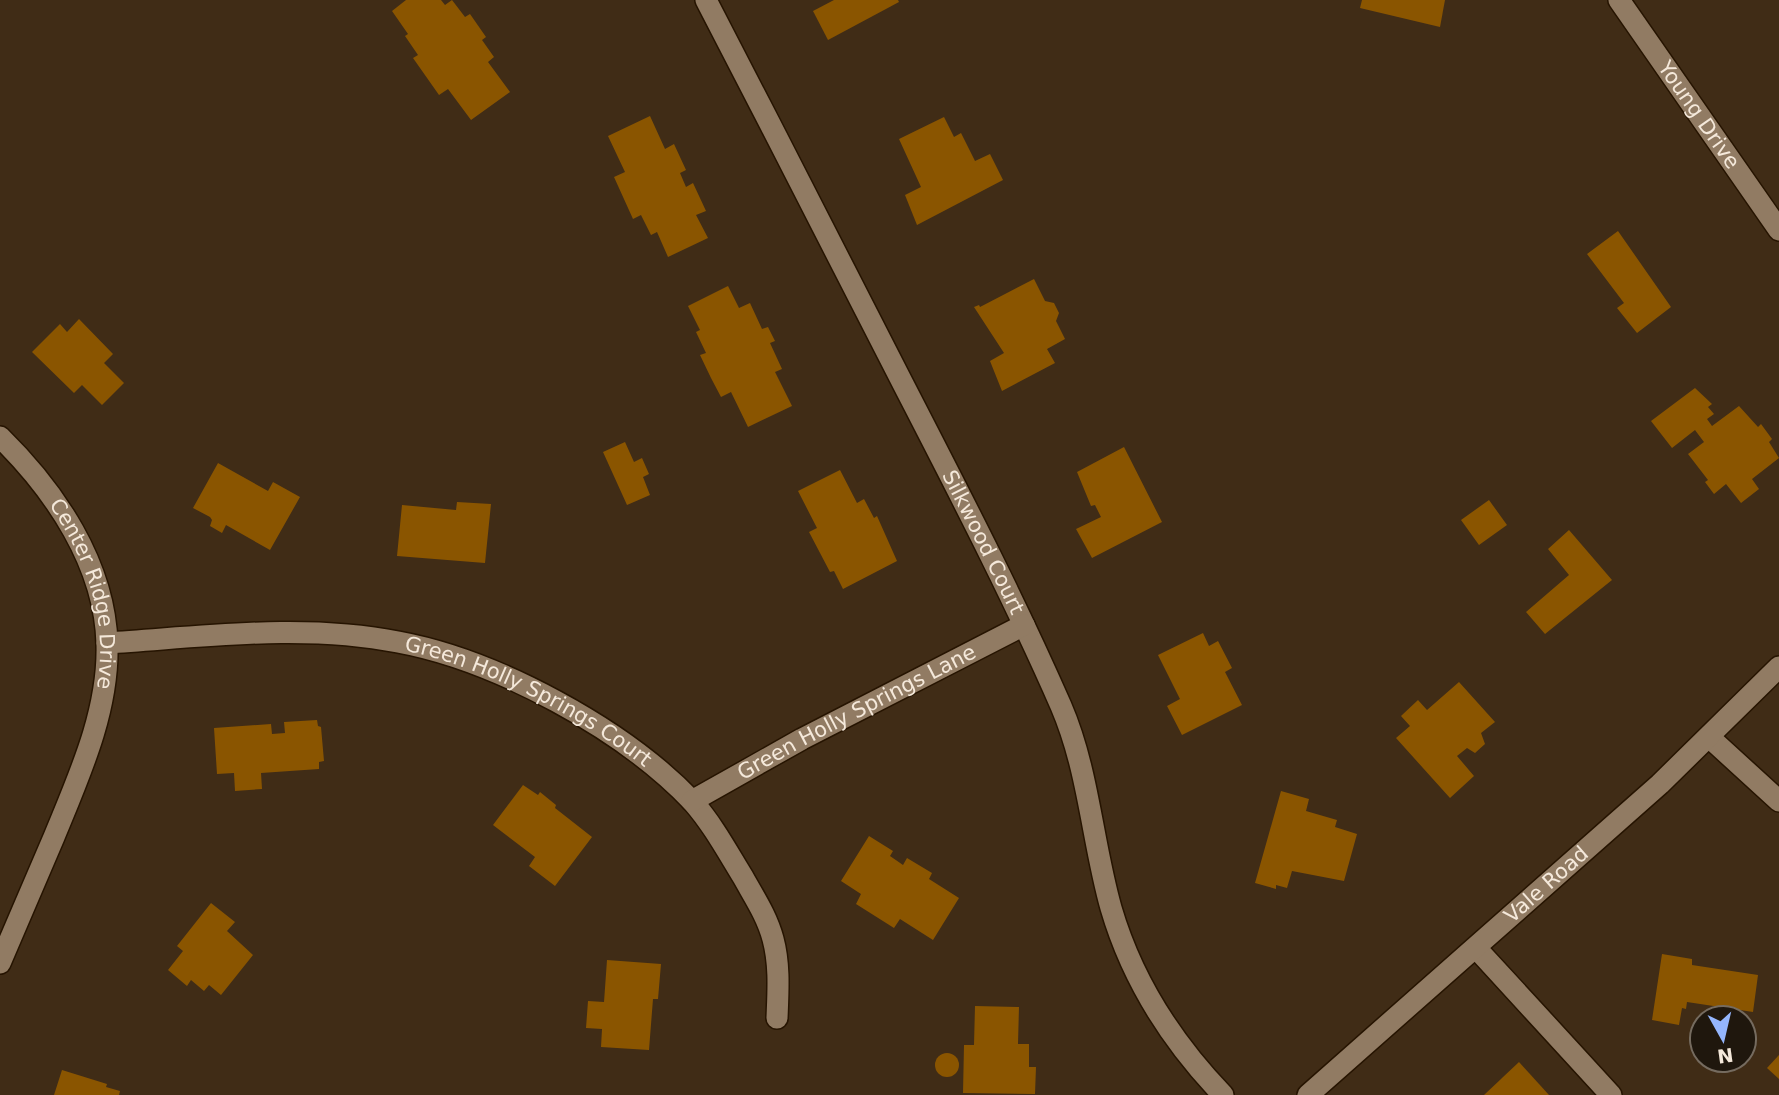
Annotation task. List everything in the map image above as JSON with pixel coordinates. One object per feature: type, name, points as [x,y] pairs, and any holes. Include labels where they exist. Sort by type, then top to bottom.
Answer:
[{"type":"street","name":"Silkwood Court","points":[[706,0],[983,539],[1062,709],[1081,761],[1110,906],[1128,958],[1151,1004],[1195,1065],[1223,1095]]},
{"type":"street","name":"Young Drive","points":[[1619,0],[1779,230]]},
{"type":"street","name":"Center Ridge Drive","points":[[0,437],[40,481],[68,521],[83,549],[101,600],[107,643],[106,682],[92,737],[0,963]]},
{"type":"street","name":"Green Holly Springs Lane","points":[[692,802],[802,739],[1024,625]]},
{"type":"street","name":"Green Holly Springs Court","points":[[107,643],[282,633],[353,635],[400,642],[469,662],[536,689],[598,726],[662,775],[692,802],[712,825],[766,916],[774,941],[779,982],[777,1018]]},
{"type":"street","name":"Vale Road","points":[[1308,1095],[1477,949],[1709,737],[1779,667]]},
{"type":"street","points":[[1709,737],[1779,801]]},
{"type":"street","points":[[1477,949],[1611,1095]]},
{"type":"building","points":[[406,0],[441,0],[445,5],[452,0],[465,17],[470,14],[486,37],[482,40],[494,57],[488,62],[510,92],[471,120],[448,89],[439,95],[413,58],[418,55],[392,11]]},
{"type":"building","points":[[834,0],[899,2],[828,40],[813,11]]},
{"type":"building","points":[[1362,0],[1445,0],[1440,27],[1360,8]]},
{"type":"building","points":[[650,116],[665,149],[674,144],[686,170],[680,173],[686,187],[693,183],[706,211],[696,215],[708,238],[668,257],[657,232],[651,235],[641,215],[633,219],[614,177],[625,172],[608,136]]},
{"type":"building","points":[[944,117],[954,137],[961,133],[975,161],[990,154],[1003,180],[917,225],[905,195],[921,187],[899,139]]},
{"type":"building","points":[[1618,231],[1671,307],[1637,333],[1617,308],[1624,303],[1587,254]]},
{"type":"building","points":[[1034,279],[1045,301],[1054,303],[1059,313],[1056,321],[1065,339],[1047,349],[1055,363],[1002,391],[990,361],[1004,353],[974,307],[980,307]]},
{"type":"building","points":[[728,286],[739,308],[750,303],[762,329],[768,327],[775,341],[770,343],[782,369],[775,372],[792,406],[748,427],[731,392],[721,397],[711,378],[700,355],[706,353],[696,332],[700,330],[688,306]]},
{"type":"building","points":[[79,319],[113,354],[104,363],[124,383],[102,405],[82,385],[74,393],[32,352],[60,324],[67,332]]},
{"type":"building","points":[[1695,388],[1712,404],[1708,407],[1714,414],[1707,419],[1712,426],[1739,406],[1758,427],[1761,424],[1772,439],[1769,442],[1779,458],[1752,479],[1759,489],[1741,503],[1726,484],[1714,494],[1705,482],[1708,480],[1688,454],[1704,442],[1695,430],[1672,448],[1651,421]]},
{"type":"building","points":[[625,442],[634,462],[642,458],[649,474],[643,477],[650,495],[627,505],[603,452]]},
{"type":"building","points":[[1124,447],[1162,522],[1092,558],[1076,529],[1101,517],[1095,505],[1091,506],[1077,472]]},
{"type":"building","points":[[218,463],[268,491],[273,482],[300,497],[270,550],[226,525],[222,533],[210,526],[210,517],[193,508]]},
{"type":"building","points":[[840,470],[857,503],[864,499],[874,518],[877,516],[897,561],[843,589],[834,571],[830,572],[809,532],[817,528],[798,491]]},
{"type":"building","points":[[1489,500],[1507,525],[1479,545],[1461,520]]},
{"type":"building","points":[[457,502],[491,504],[485,563],[397,556],[402,505],[456,510]]},
{"type":"building","points":[[1569,530],[1612,580],[1545,634],[1526,612],[1569,575],[1548,549]]},
{"type":"building","points":[[1203,633],[1209,646],[1218,641],[1232,668],[1225,672],[1242,705],[1182,735],[1167,706],[1180,699],[1158,655]]},
{"type":"building","points":[[1459,682],[1495,722],[1481,733],[1485,744],[1475,753],[1467,748],[1457,756],[1474,776],[1450,798],[1396,738],[1410,726],[1401,716],[1418,700],[1427,710]]},
{"type":"building","points":[[317,720],[318,726],[321,727],[324,761],[319,762],[319,769],[261,773],[262,789],[235,791],[234,773],[217,774],[214,728],[271,724],[272,734],[285,733],[284,722]]},
{"type":"building","points":[[523,785],[538,795],[540,792],[556,805],[555,808],[592,837],[555,886],[529,866],[535,857],[493,825]]},
{"type":"building","points":[[1281,791],[1309,799],[1306,811],[1337,820],[1335,827],[1357,834],[1344,881],[1292,871],[1287,888],[1276,885],[1276,889],[1255,883]]},
{"type":"building","points":[[869,836],[893,851],[890,856],[903,865],[907,858],[932,873],[929,879],[959,898],[933,940],[900,919],[894,928],[856,904],[861,894],[841,881]]},
{"type":"building","points":[[211,903],[235,922],[227,931],[253,955],[221,995],[209,985],[204,991],[191,980],[187,986],[168,970],[183,951],[177,946]]},
{"type":"building","points":[[1662,954],[1692,959],[1692,965],[1758,975],[1754,1004],[1687,1002],[1686,1009],[1682,1008],[1679,1025],[1652,1020]]},
{"type":"building","points":[[607,960],[661,964],[658,999],[653,999],[649,1050],[601,1047],[602,1029],[586,1028],[588,1001],[604,1002]]},
{"type":"building","points":[[975,1006],[1019,1007],[1018,1044],[1029,1044],[1029,1067],[1036,1067],[1035,1094],[963,1093],[964,1045],[974,1045]]},
{"type":"building","points":[[947,1053],[956,1056],[959,1065],[956,1074],[947,1077],[938,1074],[935,1065],[938,1056]]},
{"type":"building","points":[[1779,1055],[1779,1079],[1767,1068]]},
{"type":"building","points":[[1519,1062],[1549,1095],[1484,1095]]},
{"type":"building","points":[[62,1070],[107,1084],[106,1087],[120,1091],[119,1095],[54,1095]]}]
